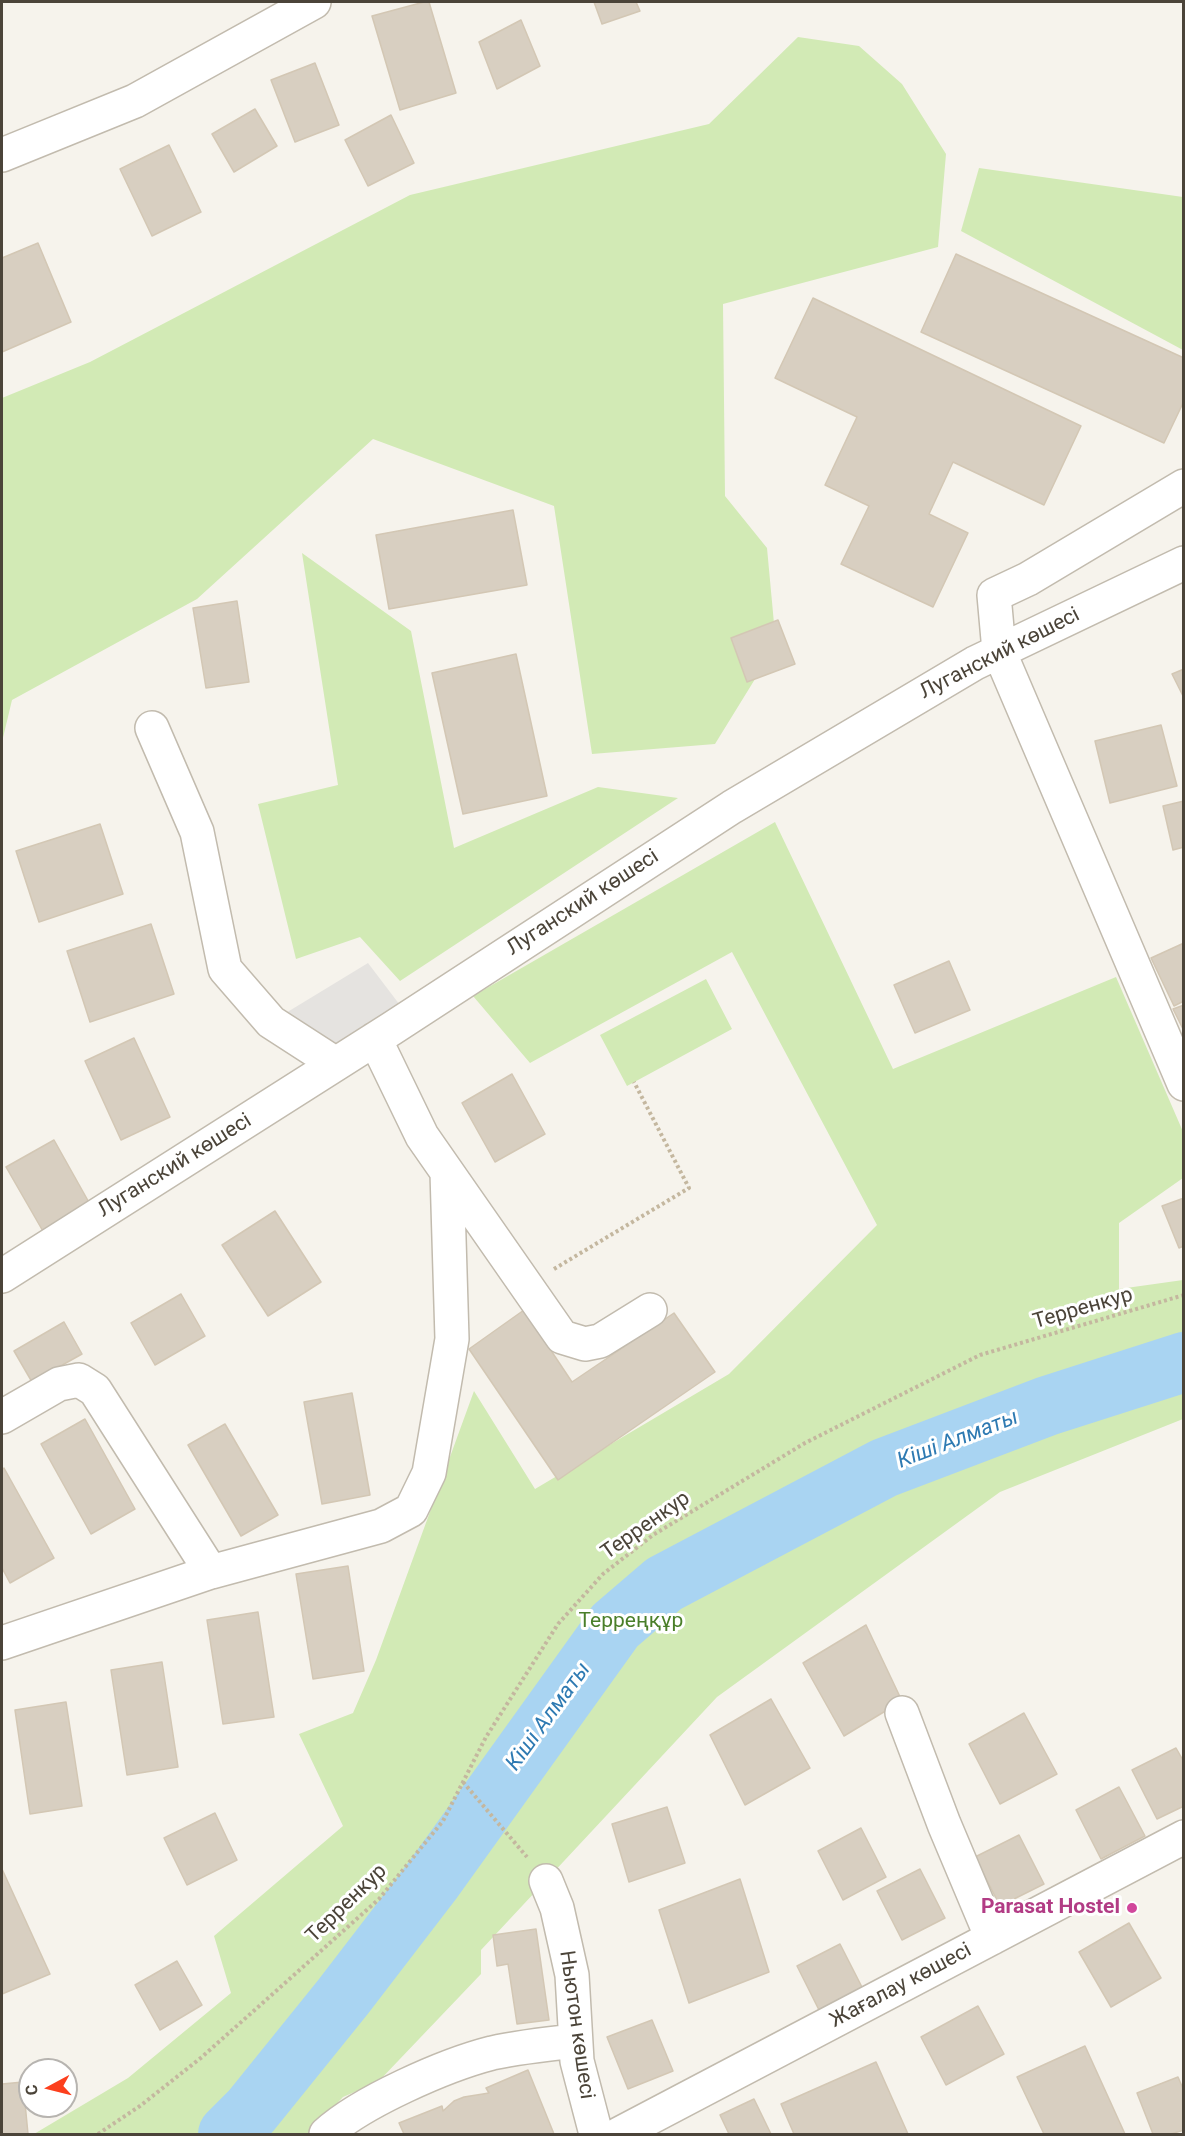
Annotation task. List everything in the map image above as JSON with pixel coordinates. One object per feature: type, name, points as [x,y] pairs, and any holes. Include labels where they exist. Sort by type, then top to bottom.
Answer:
[{"type":"street","points":[[2,155],[135,101],[314,2]]},
{"type":"street","points":[[1184,486],[1028,579],[994,595],[999,651],[1184,1084]]},
{"type":"street","name":"Луганский көшесі","points":[[2,1276],[375,1039],[732,807],[975,663],[1184,563]]},
{"type":"street","points":[[152,728],[197,832],[225,969],[270,1022],[336,1064]]},
{"type":"street","points":[[375,1039],[422,1136],[562,1337],[585,1344],[600,1341],[650,1310]]},
{"type":"street","points":[[2,1643],[211,1572],[381,1526],[411,1510],[429,1473],[452,1339],[447,1172]]},
{"type":"street","points":[[2,1417],[59,1384],[79,1380],[95,1390],[211,1572]]},
{"type":"street","points":[[902,1713],[944,1824],[992,1938]]},
{"type":"street","name":"Жағалау көшесі","points":[[619,2134],[1184,1837]]},
{"type":"street","name":"Ньютон көшесі","points":[[546,1881],[557,1908],[572,1975],[575,2040],[582,2089],[596,2134]]},
{"type":"street","points":[[326,2134],[366,2106],[452,2067],[491,2054],[575,2040]]},
{"type":"path","points":[[515,1269],[540,1252],[552,1270],[689,1188],[634,1082]]},
{"type":"path","name":"Терренкур","points":[[98,2134],[140,2106],[202,2056],[379,1899],[443,1821],[486,1737],[558,1624],[603,1574],[653,1535],[805,1443],[981,1355],[1184,1295]]},
{"type":"path","points":[[463,1782],[513,1840]]},
{"type":"green space","points":[[798,37],[859,46],[902,84],[946,154],[938,247],[723,304],[725,496],[767,548],[776,645],[715,744],[592,754],[554,506],[373,439],[197,599],[12,700],[2,742],[2,398],[90,362],[410,195],[709,124]]},
{"type":"green space","points":[[979,168],[1183,197],[1183,350],[961,231]]},
{"type":"green space","points":[[302,553],[411,631],[454,848],[598,787],[678,798],[400,981],[360,937],[296,959],[258,804],[338,785]]},
{"type":"green space","name":"Терреңқұр","points":[[775,822],[893,1069],[1116,977],[1184,1134],[1183,1178],[1119,1223],[1119,1289],[1183,1280],[1183,1419],[1000,1492],[717,1697],[481,1950],[481,1974],[378,2082],[343,2097],[308,2134],[34,2134],[61,2118],[78,2118],[78,2108],[128,2078],[231,1993],[214,1936],[343,1826],[299,1734],[353,1713],[376,1660],[474,1391],[535,1489],[729,1374],[877,1225],[732,952],[530,1063],[473,996]]},
{"type":"green space","points":[[706,979],[732,1029],[627,1086],[600,1035]]},
{"type":"shaded area","points":[[368,963],[409,1017],[314,1078],[271,1022]]},
{"type":"building","points":[[429,2],[456,93],[400,110],[372,16]]},
{"type":"building","points":[[594,2],[636,2],[640,11],[602,24]]},
{"type":"building","points":[[521,20],[540,66],[497,89],[479,42]]},
{"type":"building","points":[[315,63],[339,125],[295,142],[271,80]]},
{"type":"building","points":[[255,109],[277,146],[234,172],[212,134]]},
{"type":"building","points":[[391,115],[414,163],[368,186],[345,140]]},
{"type":"building","points":[[169,145],[201,212],[152,236],[120,169]]},
{"type":"building","points":[[38,243],[71,322],[2,352],[2,258]]},
{"type":"building","points":[[956,254],[1184,358],[1184,401],[1164,443],[921,332]]},
{"type":"building","points":[[813,298],[1081,426],[1044,505],[953,462],[929,514],[968,533],[933,607],[841,564],[869,506],[825,485],[857,417],[775,378]]},
{"type":"building","points":[[513,510],[527,585],[389,609],[376,535]]},
{"type":"building","points":[[237,601],[249,682],[206,688],[193,608]]},
{"type":"building","points":[[778,620],[795,664],[747,682],[731,638]]},
{"type":"building","points":[[516,654],[547,796],[463,814],[432,673]]},
{"type":"building","points":[[1184,669],[1184,698],[1172,674]]},
{"type":"building","points":[[1161,725],[1177,786],[1110,803],[1095,741]]},
{"type":"building","points":[[1184,801],[1184,847],[1173,850],[1163,806]]},
{"type":"building","points":[[100,824],[123,894],[39,922],[16,851]]},
{"type":"building","points":[[151,924],[174,994],[90,1022],[67,951]]},
{"type":"building","points":[[1184,943],[1184,1001],[1174,1006],[1151,958]]},
{"type":"building","points":[[949,961],[970,1010],[915,1033],[894,985]]},
{"type":"building","points":[[1184,1005],[1184,1031],[1173,1009]]},
{"type":"building","points":[[134,1038],[170,1117],[121,1140],[85,1061]]},
{"type":"building","points":[[512,1074],[545,1134],[495,1162],[462,1103]]},
{"type":"building","points":[[54,1140],[91,1206],[44,1233],[6,1167]]},
{"type":"building","points":[[1184,1198],[1184,1246],[1179,1248],[1162,1206]]},
{"type":"building","points":[[275,1211],[321,1282],[268,1316],[222,1245]]},
{"type":"building","points":[[181,1294],[205,1336],[155,1365],[131,1323]]},
{"type":"building","points":[[524,1310],[572,1382],[674,1313],[715,1372],[558,1480],[469,1349]]},
{"type":"building","points":[[64,1322],[82,1354],[32,1382],[14,1351]]},
{"type":"building","points":[[352,1393],[370,1495],[322,1504],[304,1402]]},
{"type":"building","points":[[85,1419],[135,1509],[91,1534],[41,1444]]},
{"type":"building","points":[[225,1424],[278,1515],[241,1536],[188,1445]]},
{"type":"building","points":[[4,1468],[54,1558],[10,1583],[2,1568],[2,1470]]},
{"type":"building","points":[[348,1566],[364,1671],[313,1679],[296,1574]]},
{"type":"building","points":[[258,1612],[274,1717],[223,1724],[207,1620]]},
{"type":"building","points":[[866,1625],[902,1701],[844,1736],[803,1663]]},
{"type":"building","points":[[162,1662],[178,1767],[127,1775],[111,1670]]},
{"type":"building","points":[[771,1699],[810,1768],[745,1805],[710,1735]]},
{"type":"building","points":[[66,1702],[82,1806],[30,1814],[15,1710]]},
{"type":"building","points":[[1024,1713],[1057,1774],[1000,1804],[969,1744]]},
{"type":"building","points":[[1176,1748],[1184,1762],[1184,1806],[1157,1819],[1132,1770]]},
{"type":"building","points":[[1119,1787],[1145,1836],[1101,1859],[1076,1810]]},
{"type":"building","points":[[667,1807],[685,1863],[629,1882],[612,1824]]},
{"type":"building","points":[[215,1813],[237,1860],[187,1885],[164,1838]]},
{"type":"building","points":[[861,1828],[886,1877],[843,1900],[818,1851]]},
{"type":"building","points":[[1019,1835],[1044,1884],[1000,1906],[975,1857]]},
{"type":"building","points":[[2,1869],[50,1974],[2,1994]]},
{"type":"building","points":[[920,1869],[945,1918],[902,1940],[877,1891]]},
{"type":"building","points":[[740,1879],[769,1972],[689,2003],[659,1910]]},
{"type":"building","points":[[1129,1923],[1161,1978],[1111,2007],[1079,1952]]},
{"type":"building","points":[[536,1929],[549,2020],[517,2024],[508,1964],[497,1966],[493,1935]]},
{"type":"building","points":[[840,1944],[865,1993],[822,2016],[797,1966]]},
{"type":"building","points":[[177,1961],[202,2005],[160,2030],[135,1985]]},
{"type":"building","points":[[978,2006],[1004,2054],[946,2085],[921,2037]]},
{"type":"building","points":[[652,2020],[673,2071],[628,2089],[607,2037]]},
{"type":"building","points":[[1085,2046],[1125,2134],[1044,2134],[1017,2077]]},
{"type":"building","points":[[876,2062],[908,2134],[794,2134],[781,2104]]},
{"type":"building","points":[[528,2070],[554,2134],[404,2134],[399,2123],[442,2106],[443,2111],[454,2101],[464,2097],[489,2093],[486,2088]]},
{"type":"building","points":[[1178,2077],[1184,2091],[1184,2130],[1171,2134],[1153,2134],[1137,2093]]},
{"type":"building","points":[[18,2082],[18,2118],[26,2118],[28,2134],[2,2134],[2,2084]]},
{"type":"building","points":[[754,2099],[771,2134],[729,2134],[720,2115]]},
{"type":"waterway","name":"Кіші Алматы","points":[[228,2134],[251,2111],[343,1997],[432,1881],[615,1626],[664,1584],[884,1468],[1047,1406],[1184,1362]]},
{"type":"place","name":"Parasat Hostel","points":[[1132,1908]]}]
